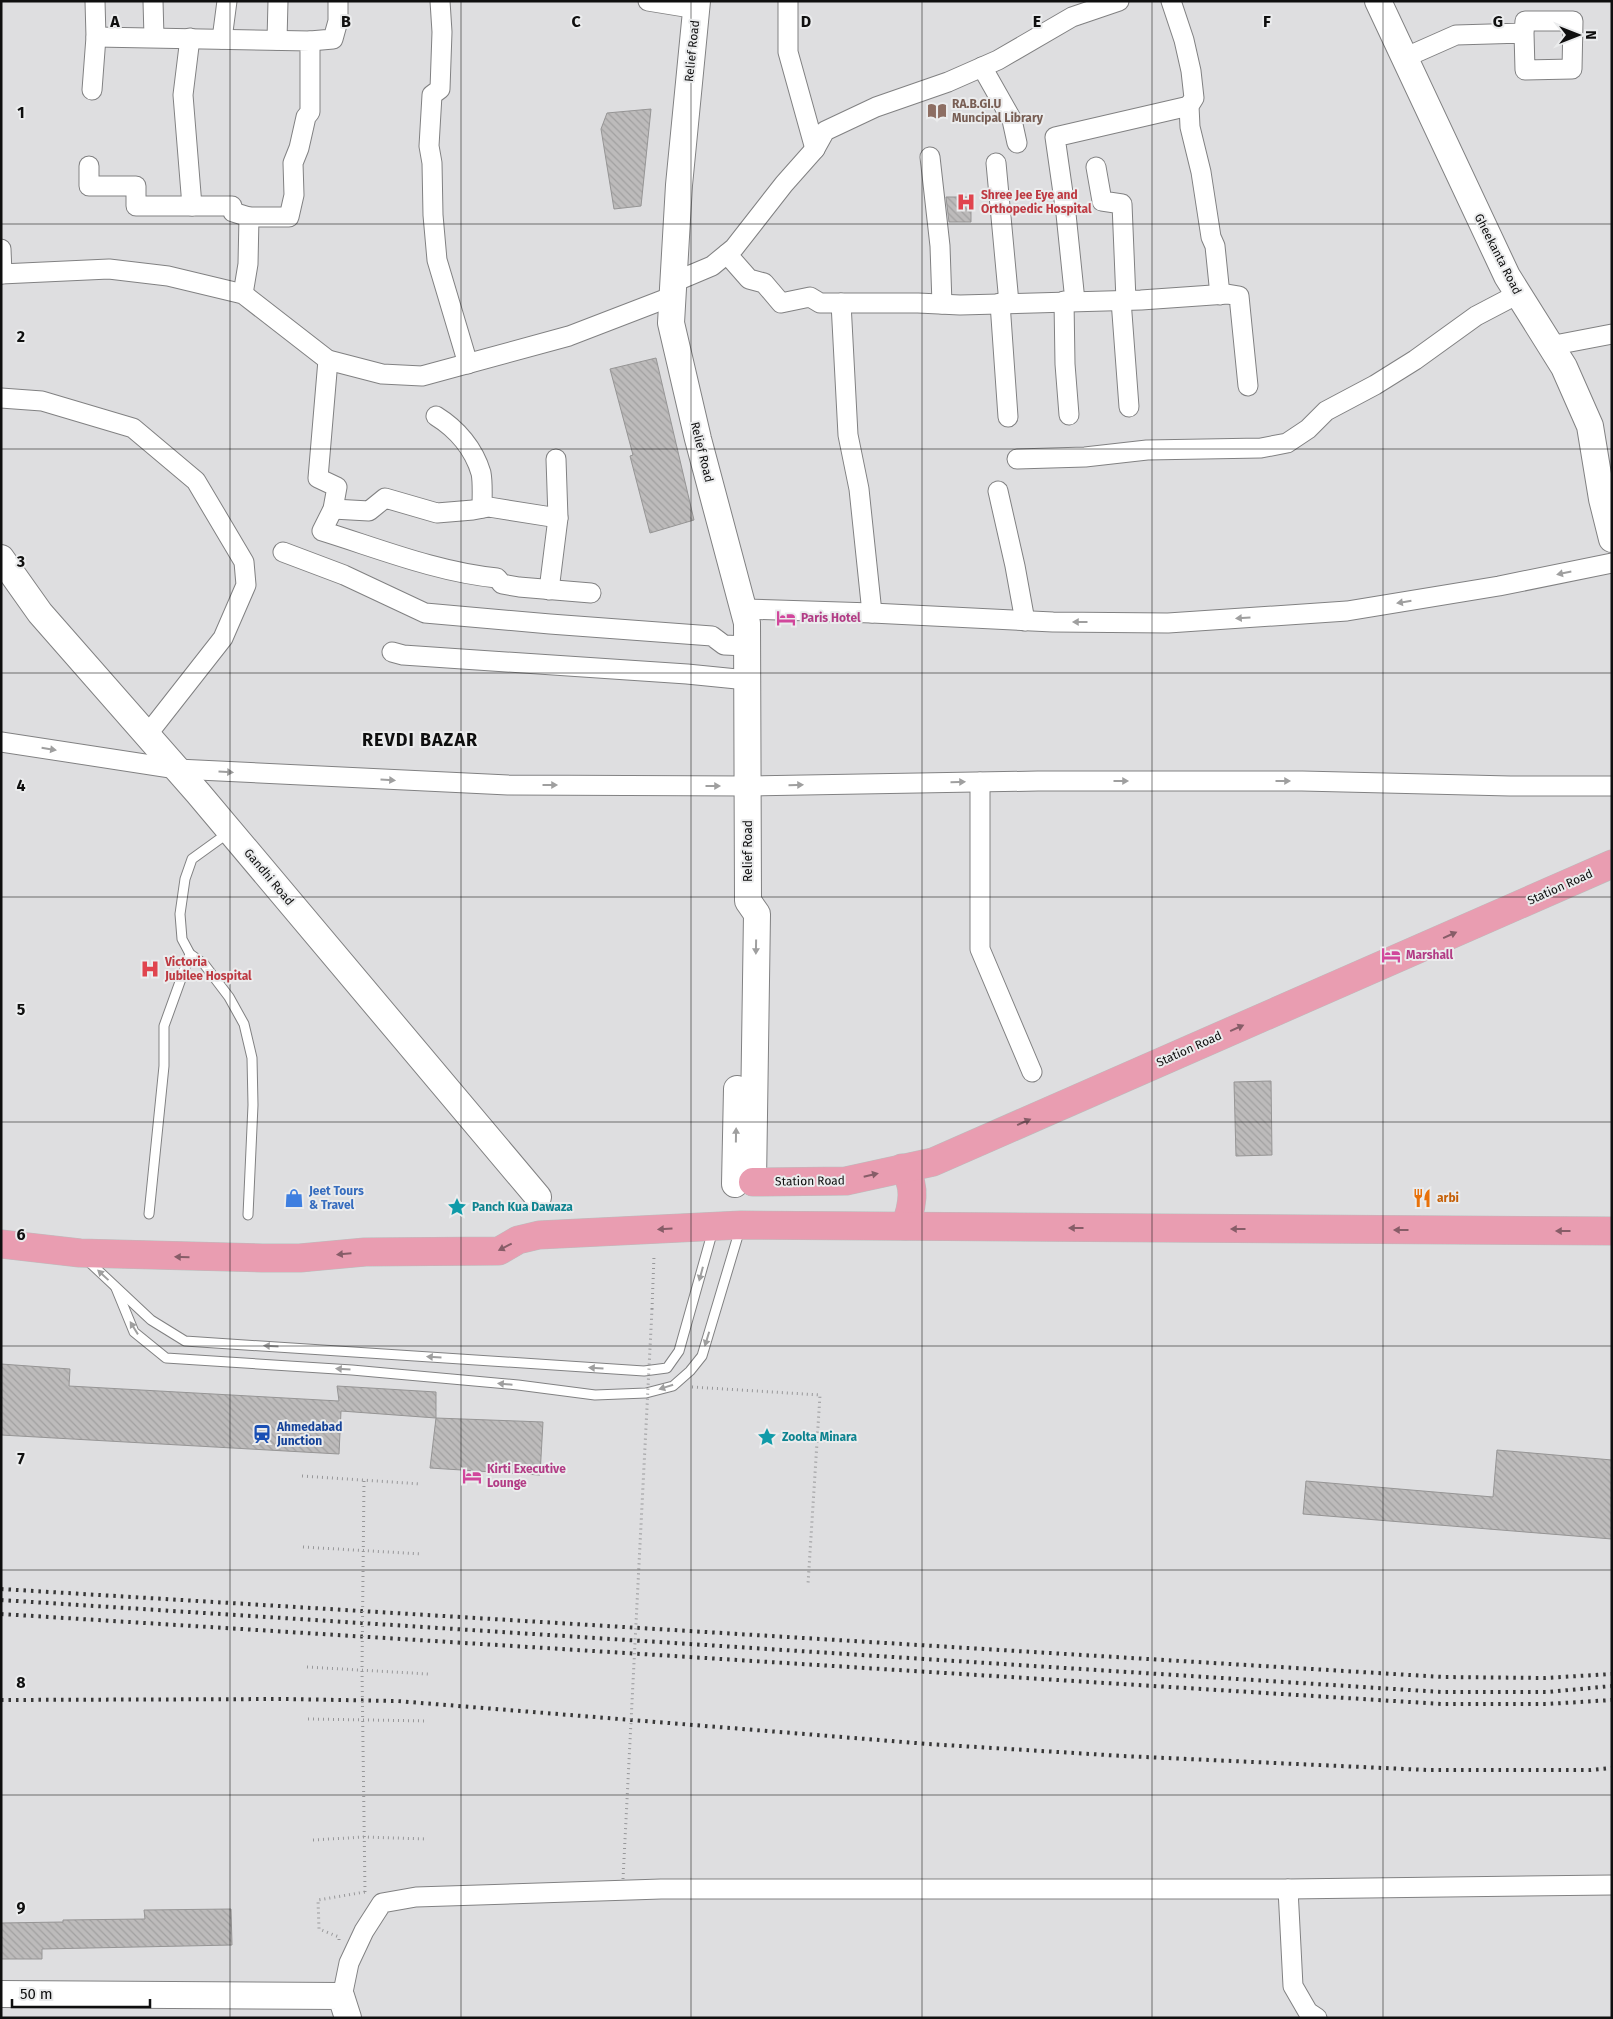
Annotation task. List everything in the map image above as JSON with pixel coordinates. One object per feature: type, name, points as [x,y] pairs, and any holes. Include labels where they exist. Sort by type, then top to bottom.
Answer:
[{"type":"main road","name":"Gheekanta Road","points":[[1378,1],[1507,276],[1564,367],[1590,426],[1605,473],[1612,539]]},
{"type":"main road","name":"Relief Road","points":[[697,5],[679,185],[671,323],[698,439],[747,623],[748,901],[757,914],[744,1183]]},
{"type":"main road","name":"Gandhi Road","points":[[1,558],[40,613],[230,831],[538,1197]]},
{"type":"main road","name":"Station Road","points":[[744,1183],[846,1181],[933,1162],[1612,864]]},
{"type":"main road","points":[[902,1168],[907,1173],[912,1190],[912,1202],[905,1226]]},
{"type":"main road","points":[[1,1244],[80,1253],[300,1258],[365,1252],[499,1251],[518,1240],[539,1235],[741,1225],[1612,1232]]},
{"type":"main road","points":[[1,1994],[345,2007]]},
{"type":"street","points":[[92,90],[96,37],[95,1]]},
{"type":"street","points":[[153,1],[154,37]]},
{"type":"street","points":[[222,39],[226,1]]},
{"type":"street","points":[[277,40],[278,1]]},
{"type":"street","points":[[96,37],[310,41],[333,39],[338,21],[338,1]]},
{"type":"street","points":[[440,1],[442,32],[440,88],[432,95],[428,146],[432,163],[433,215],[437,260],[468,364]]},
{"type":"street","points":[[648,1],[697,5]]},
{"type":"street","points":[[788,1],[788,52],[815,150]]},
{"type":"street","points":[[1,249],[2,274],[108,269],[168,276],[243,294],[328,360],[382,374],[422,376],[569,336],[673,289],[712,266],[734,248],[784,184],[815,150],[825,131],[876,107],[948,82],[998,60],[1072,17],[1119,1]]},
{"type":"street","points":[[1171,1],[1184,40],[1191,70],[1194,98],[1189,106],[1190,127],[1206,198],[1211,237],[1215,246],[1220,295]]},
{"type":"street","points":[[1404,58],[1456,35],[1524,33]]},
{"type":"street","points":[[190,38],[183,95],[192,206]]},
{"type":"street","points":[[89,166],[89,186],[136,186],[136,206],[232,206],[233,212],[249,217],[289,217],[294,195],[293,163],[299,148],[306,117],[310,112],[310,41]]},
{"type":"street","points":[[982,67],[1012,120],[1017,143]]},
{"type":"street","points":[[1069,416],[1065,364],[1069,301],[1066,214],[1055,137],[1189,106]]},
{"type":"street","points":[[930,157],[940,246],[942,304]]},
{"type":"street","points":[[996,163],[1008,417]]},
{"type":"street","points":[[1096,167],[1102,201],[1122,204],[1124,300],[1130,407]]},
{"type":"street","points":[[243,294],[248,264],[249,217]]},
{"type":"street","points":[[727,254],[749,279],[764,283],[780,304],[810,297],[820,304],[942,304],[1124,300],[1220,295],[1239,296],[1248,386]]},
{"type":"street","points":[[1017,460],[1085,457],[1147,450],[1260,448],[1287,443],[1308,429],[1326,411],[1383,380],[1476,316],[1518,294]]},
{"type":"street","points":[[841,303],[848,435],[859,489],[872,613]]},
{"type":"street","points":[[1552,347],[1612,334]]},
{"type":"street","points":[[328,360],[318,478],[337,487],[333,509],[322,531],[467,575],[497,578],[502,584],[591,593]]},
{"type":"street","points":[[1,398],[42,401],[133,428],[196,482],[244,562],[246,585],[223,638],[147,735]]},
{"type":"street","points":[[436,416],[468,443],[481,474],[482,508]]},
{"type":"street","points":[[549,590],[558,518],[556,460]]},
{"type":"street","points":[[998,491],[1016,566],[1025,620]]},
{"type":"street","points":[[333,509],[369,511],[385,498],[437,513],[489,507],[558,518]]},
{"type":"street","points":[[282,552],[344,575],[424,613],[712,636],[724,645],[747,646]]},
{"type":"street","points":[[744,609],[1025,620],[1168,622],[1347,611],[1499,586],[1612,563]]},
{"type":"street","points":[[392,652],[403,655],[687,674],[747,680]]},
{"type":"street","points":[[1,742],[177,769],[508,785],[747,786],[980,782],[1302,781],[1510,786],[1612,786]]},
{"type":"street","points":[[980,782],[980,950],[1032,1072]]},
{"type":"street","points":[[345,2007],[349,1963],[364,1931],[382,1903],[416,1897],[671,1889],[1288,1889],[1612,1884]]},
{"type":"street","points":[[1288,1889],[1292,1986],[1308,2012],[1317,2018]]},
{"type":"lane","points":[[230,831],[192,859],[185,879],[180,914],[182,939],[190,954],[204,964],[229,997],[244,1024],[252,1058],[253,1105],[248,1215]]},
{"type":"lane","points":[[149,1214],[164,1066],[164,1026],[190,954]]},
{"type":"lane","points":[[116,1288],[134,1332],[166,1358],[352,1370],[518,1385],[595,1395],[646,1393],[673,1386],[690,1372],[702,1356],[741,1225]]},
{"type":"lane","points":[[80,1253],[151,1320],[185,1341],[644,1371],[666,1368],[679,1351],[714,1227]]},
{"type":"path","points":[[623,1880],[654,1256]]},
{"type":"path","points":[[673,1386],[820,1395],[808,1584]]},
{"type":"path","points":[[302,1476],[421,1484]]},
{"type":"path","points":[[340,1947],[339,1937],[319,1929],[318,1900],[364,1892],[362,1670],[364,1481]]},
{"type":"path","points":[[303,1548],[422,1554]]},
{"type":"path","points":[[307,1667],[428,1674]]},
{"type":"path","points":[[308,1719],[428,1721]]},
{"type":"path","points":[[313,1840],[364,1838],[427,1839]]},
{"type":"building","points":[[651,109],[641,206],[614,209],[601,129],[607,113]]},
{"type":"building","points":[[946,197],[971,197],[971,222],[949,222]]},
{"type":"building","points":[[656,358],[694,520],[650,533],[630,456],[633,455],[610,369]]},
{"type":"building","points":[[1271,1081],[1272,1155],[1236,1156],[1234,1082]]},
{"type":"building","points":[[1,1364],[70,1369],[69,1386],[339,1401],[337,1386],[436,1392],[436,1418],[341,1411],[339,1454],[1,1435]]},
{"type":"building","points":[[436,1418],[543,1422],[540,1475],[430,1468]]},
{"type":"building","points":[[1497,1450],[1612,1460],[1612,1539],[1303,1514],[1306,1481],[1493,1497]]},
{"type":"building","points":[[231,1909],[232,1945],[42,1949],[42,1959],[1,1959],[1,1923],[145,1919],[144,1910]]},
{"type":"railway","points":[[1,1589],[1443,1677],[1545,1678],[1612,1674]]},
{"type":"railway","points":[[1,1600],[1441,1692],[1548,1692],[1612,1686]]},
{"type":"railway","points":[[1,1614],[1442,1704],[1547,1704],[1612,1700]]},
{"type":"railway","points":[[1,1700],[284,1699],[397,1701],[928,1744],[1123,1756],[1427,1770],[1590,1770],[1612,1768]]},
{"type":"place","name":"RA.B.GI.U Muncipal Library","points":[[937,111]]},
{"type":"place","name":"Shree Jee Eye and Orthopedic Hospital","points":[[966,202]]},
{"type":"place","name":"Paris Hotel","points":[[786,618]]},
{"type":"place","name":"Marshall","points":[[1391,955]]},
{"type":"place","name":"Victoria Jubilee Hospital","points":[[150,969]]},
{"type":"place","name":"Jeet Tours & Travel","points":[[294,1198]]},
{"type":"place","name":"arbi","points":[[1422,1198]]},
{"type":"place","name":"Panch Kua Dawaza","points":[[457,1207]]},
{"type":"place","name":"Ahmedabad Junction","points":[[262,1434]]},
{"type":"place","name":"Zoolta Minara","points":[[767,1437]]},
{"type":"place","name":"Kirti Executive Lounge","points":[[472,1476]]},
{"type":"district","name":"REVDI BAZAR","points":[[420,740]]}]
